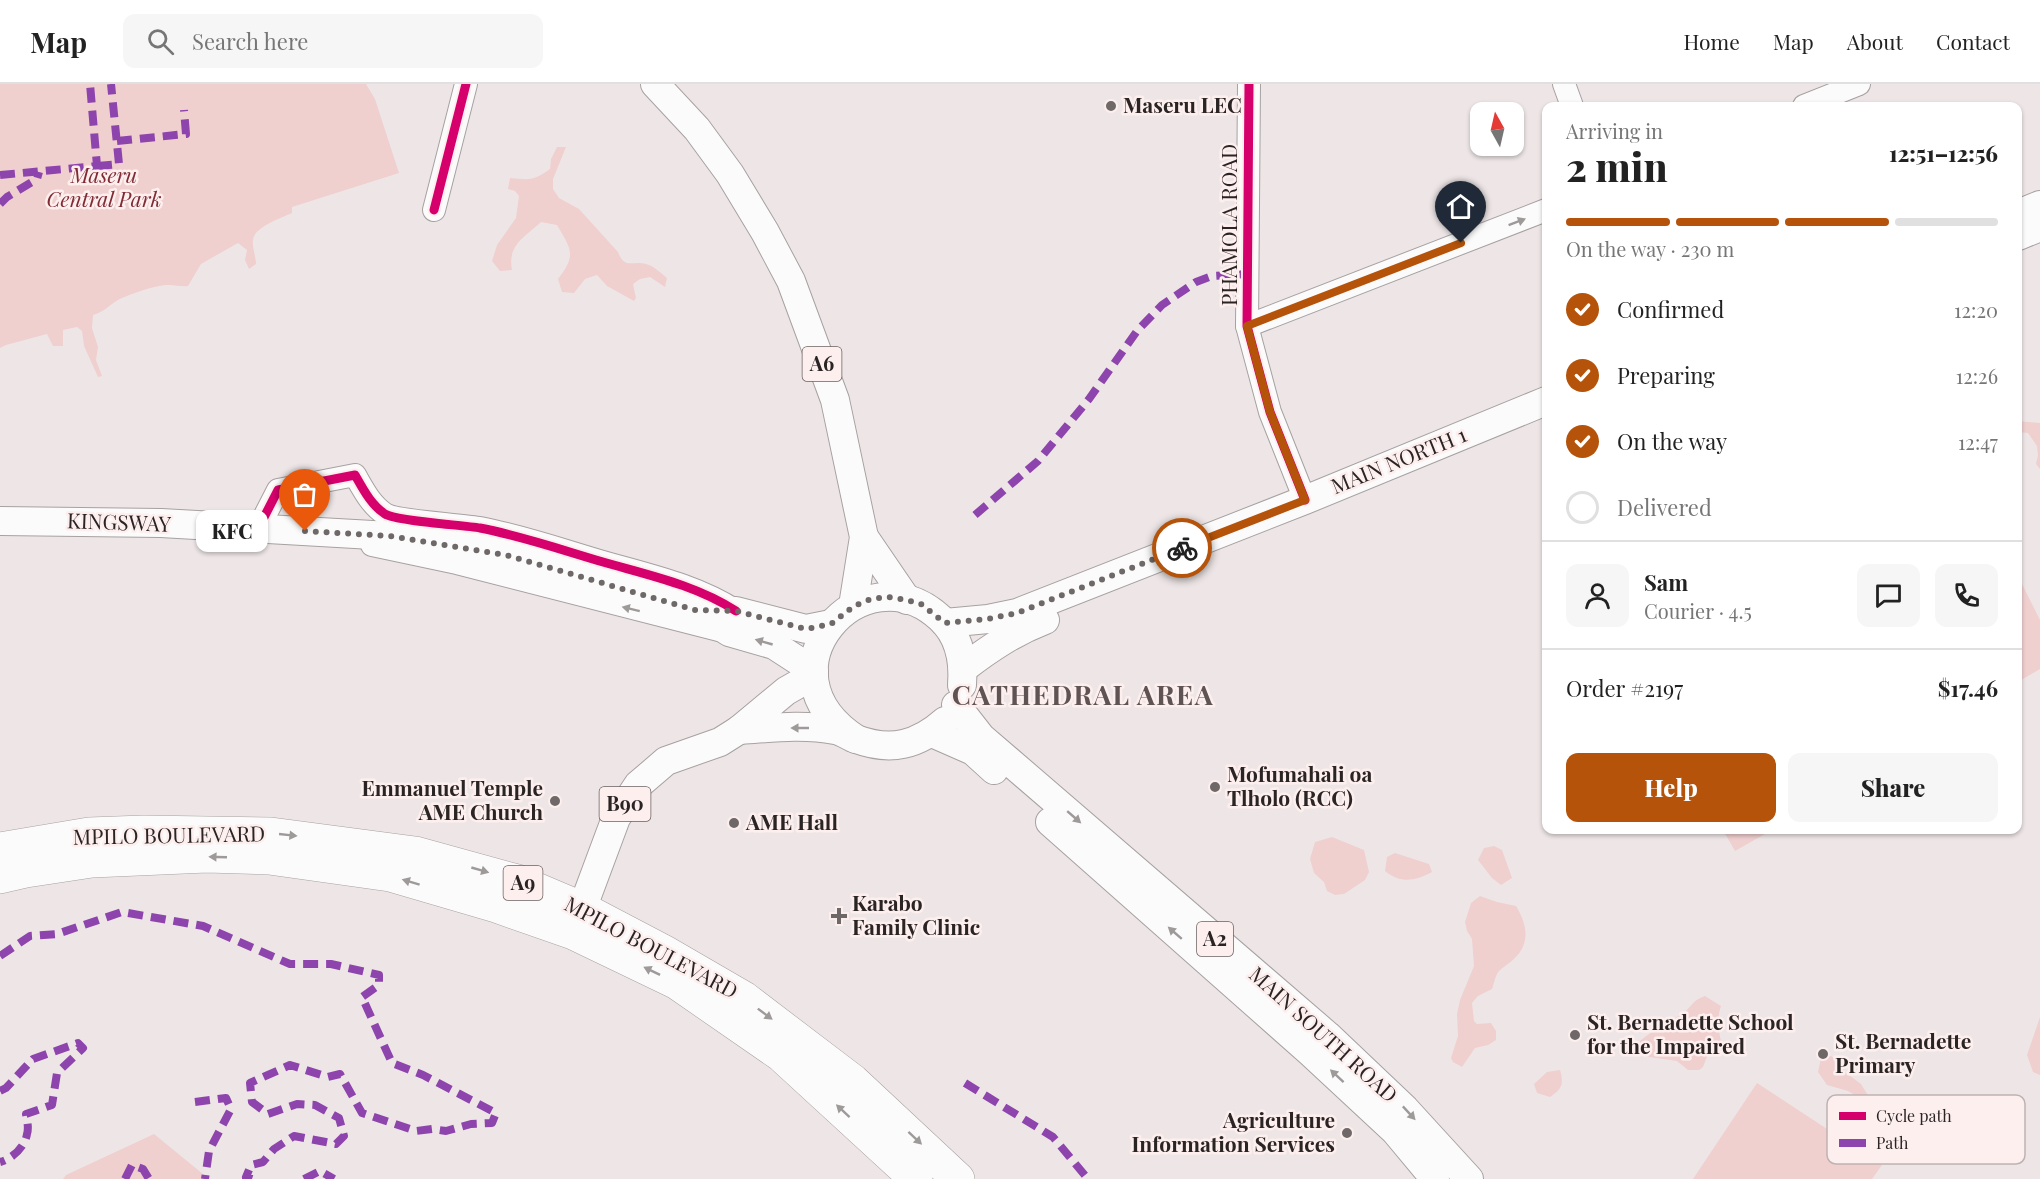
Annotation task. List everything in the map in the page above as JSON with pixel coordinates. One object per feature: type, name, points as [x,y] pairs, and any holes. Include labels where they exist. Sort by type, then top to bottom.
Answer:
[{"type":"highway","name":"MPILO BOULEVARD","points":[[0,849],[89,834],[144,832],[271,834],[415,853],[517,881],[677,983],[781,1055],[916,1179]]},
{"type":"highway","name":"MPILO BOULEVARD","points":[[0,877],[92,861],[145,857],[269,858],[390,875],[496,906],[578,921],[663,951],[744,998],[853,1080],[958,1179]]},
{"type":"main road","name":"A6","points":[[654,84],[698,129],[730,174],[791,281],[835,400],[864,537],[854,606]]},
{"type":"main road","points":[[2022,212],[2040,205]]},
{"type":"main road","points":[[2022,234],[2040,227]]},
{"type":"main road","name":"MAIN NORTH 1","points":[[945,623],[987,619],[1017,613],[1305,500],[1542,403]]},
{"type":"main road","name":"MAIN NORTH 1","points":[[963,668],[1018,630],[1542,424]]},
{"type":"main road","name":"KINGSWAY","points":[[0,521],[161,523],[390,536],[506,555],[732,621],[806,629],[831,624]]},
{"type":"main road","name":"A6","points":[[864,537],[907,600]]},
{"type":"main road","points":[[889,597],[921,604],[945,623],[955,636],[961,652],[963,668],[962,687],[956,705],[945,721],[932,733],[908,744],[881,746],[856,739],[839,728],[826,713],[810,676],[822,638],[831,624],[854,606],[871,599],[889,597]]},
{"type":"main road","name":"KINGSWAY","points":[[732,621],[774,645],[810,676]]},
{"type":"main road","name":"B90","points":[[578,921],[616,818],[638,785],[666,761],[720,742],[739,730],[762,709],[810,676]]},
{"type":"main road","name":"MAIN SOUTH ROAD","points":[[956,705],[981,737],[1327,1035],[1405,1109],[1469,1179]]},
{"type":"main road","name":"B90","points":[[739,730],[810,728],[837,730],[856,739]]},
{"type":"main road","name":"MAIN SOUTH ROAD","points":[[932,733],[973,751],[1108,874],[1310,1052],[1395,1131],[1435,1179]]},
{"type":"street","points":[[434,210],[466,84]]},
{"type":"street","name":"PHAMOLA ROAD","points":[[1249,84],[1247,326],[1270,412],[1305,500]]},
{"type":"street","points":[[1564,84],[1571,102]]},
{"type":"street","points":[[1814,102],[1859,84]]},
{"type":"street","points":[[1247,326],[1542,212]]},
{"type":"street","points":[[258,529],[278,490],[355,475],[369,499],[387,516],[479,528],[539,542],[682,585],[717,599],[732,621],[696,625],[457,563],[385,549],[329,532]]},
{"type":"green space","name":"Maseru Central Park","points":[[0,84],[366,84],[375,99],[399,173],[292,207],[292,213],[269,224],[255,235],[253,243],[256,264],[249,269],[245,260],[247,250],[238,243],[201,264],[188,286],[164,285],[143,290],[118,300],[93,315],[92,328],[98,347],[96,360],[102,376],[98,377],[84,346],[82,331],[77,327],[63,330],[63,346],[53,346],[47,334],[0,348]]},
{"type":"green space","points":[[557,147],[566,147],[553,179],[553,189],[559,198],[579,209],[618,252],[623,261],[649,265],[667,278],[665,287],[650,277],[640,279],[633,284],[636,298],[634,301],[607,286],[597,275],[585,279],[574,293],[562,292],[558,279],[568,264],[570,252],[557,225],[541,222],[523,237],[515,248],[511,261],[512,270],[500,271],[492,261],[497,245],[516,218],[519,196],[515,191],[508,189],[510,178],[531,179],[544,173],[550,169],[551,159]]},
{"type":"green space","points":[[2022,421],[2040,423],[2040,469],[2036,464],[2037,446],[2028,433],[2022,432]]},
{"type":"green space","points":[[2022,584],[2040,620],[2040,669],[2022,680]]},
{"type":"green space","points":[[1725,834],[1765,834],[1735,851]]},
{"type":"green space","points":[[1332,837],[1364,850],[1369,872],[1365,880],[1344,894],[1335,895],[1327,891],[1324,882],[1314,873],[1310,859],[1315,842]]},
{"type":"green space","points":[[1494,846],[1502,850],[1512,878],[1501,885],[1492,878],[1478,860],[1484,848]]},
{"type":"green space","points":[[1395,853],[1429,864],[1432,872],[1408,880],[1391,875],[1385,871],[1387,857]]},
{"type":"green space","points":[[1480,896],[1516,906],[1525,926],[1525,940],[1519,953],[1498,973],[1492,989],[1478,996],[1472,1003],[1474,1021],[1477,1024],[1491,1023],[1496,1031],[1496,1040],[1488,1045],[1475,1048],[1462,1067],[1453,1062],[1451,1058],[1458,1036],[1457,1014],[1460,1000],[1474,966],[1472,939],[1465,922],[1471,903]]},
{"type":"green space","points":[[1705,996],[1721,1006],[1718,1025],[1722,1044],[1720,1048],[1708,1054],[1703,1067],[1699,1070],[1688,1070],[1677,1061],[1649,1057],[1639,1046],[1640,1041]]},
{"type":"green space","points":[[2040,1017],[2040,1075],[2033,1072],[2027,1055]]},
{"type":"green space","points":[[1831,1056],[1840,1063],[1845,1072],[1861,1084],[1868,1095],[1855,1095],[1827,1085],[1818,1072],[1821,1058]]},
{"type":"green space","points":[[1560,1070],[1562,1083],[1557,1091],[1550,1097],[1537,1093],[1534,1084],[1547,1072]]},
{"type":"green space","points":[[1757,1083],[1827,1129],[1827,1164],[1882,1165],[1872,1179],[1693,1179]]},
{"type":"green space","points":[[154,1134],[209,1179],[63,1179],[66,1175]]},
{"type":"marked path","points":[[0,175],[97,166],[90,84]]},
{"type":"marked path","points":[[97,166],[119,164],[111,84]]},
{"type":"marked path","points":[[117,141],[186,134],[184,110]]},
{"type":"marked path","points":[[0,204],[7,197],[37,179],[39,172]]},
{"type":"marked path","points":[[975,515],[1038,461],[1089,399],[1137,331],[1162,305],[1196,282],[1212,276],[1247,274]]},
{"type":"marked path","points":[[0,956],[30,936],[57,934],[122,912],[203,926],[290,964],[331,964],[379,975],[379,985],[362,997],[392,1063],[423,1075],[496,1113],[492,1123],[471,1124],[446,1131],[432,1129],[416,1131],[362,1113],[340,1074],[328,1077],[290,1065],[250,1083],[252,1102],[268,1114],[297,1104],[315,1105],[339,1118],[344,1136],[336,1144],[294,1136],[274,1149],[263,1162],[251,1165],[246,1177],[252,1179]]},
{"type":"marked path","points":[[0,1091],[6,1088],[33,1059],[78,1043],[83,1048],[57,1073],[52,1105],[26,1114],[28,1129],[21,1148],[0,1162]]},
{"type":"marked path","points":[[965,1083],[1053,1137],[1088,1179]]},
{"type":"marked path","points":[[195,1102],[226,1098],[231,1109],[209,1151],[205,1179]]},
{"type":"marked path","points":[[125,1179],[132,1165],[143,1169],[149,1179]]},
{"type":"marked path","points":[[304,1179],[320,1171],[334,1179]]},
{"type":"cycle path","points":[[434,210],[466,84]]},
{"type":"cycle path","points":[[1249,84],[1247,326],[1270,412],[1305,500]]},
{"type":"cycle path","points":[[258,529],[278,490],[355,475],[368,496],[385,514],[415,521],[480,528],[527,539],[688,587],[736,611]]},
{"type":"way so far","points":[[305,531],[390,536],[506,555],[695,610],[736,611],[806,629],[831,624],[841,614],[871,599],[889,597],[921,604],[945,623],[987,619],[1017,613],[1182,548]]},
{"type":"place","name":"Maseru LEC","points":[[1111,106]]},
{"type":"place","name":"KFC","points":[[305,531]]},
{"type":"place","name":"Mofumahali oa Tlholo (RCC)","points":[[1215,787]]},
{"type":"place","name":"Emmanuel Temple AME Church","points":[[555,801]]},
{"type":"place","name":"AME Hall","points":[[734,823]]},
{"type":"place","name":"Karabo Family Clinic","points":[[839,916]]},
{"type":"place","name":"St. Bernadette School for the Impaired","points":[[1575,1035]]},
{"type":"place","name":"St. Bernadette Primary","points":[[1823,1054]]},
{"type":"place","name":"Agriculture Information Services","points":[[1347,1133]]},
{"type":"district","name":"CATHEDRAL AREA","points":[[1083,696]]},
{"type":"route","points":[[1182,548],[1305,500],[1270,412],[1247,326],[1461,243]]}]
